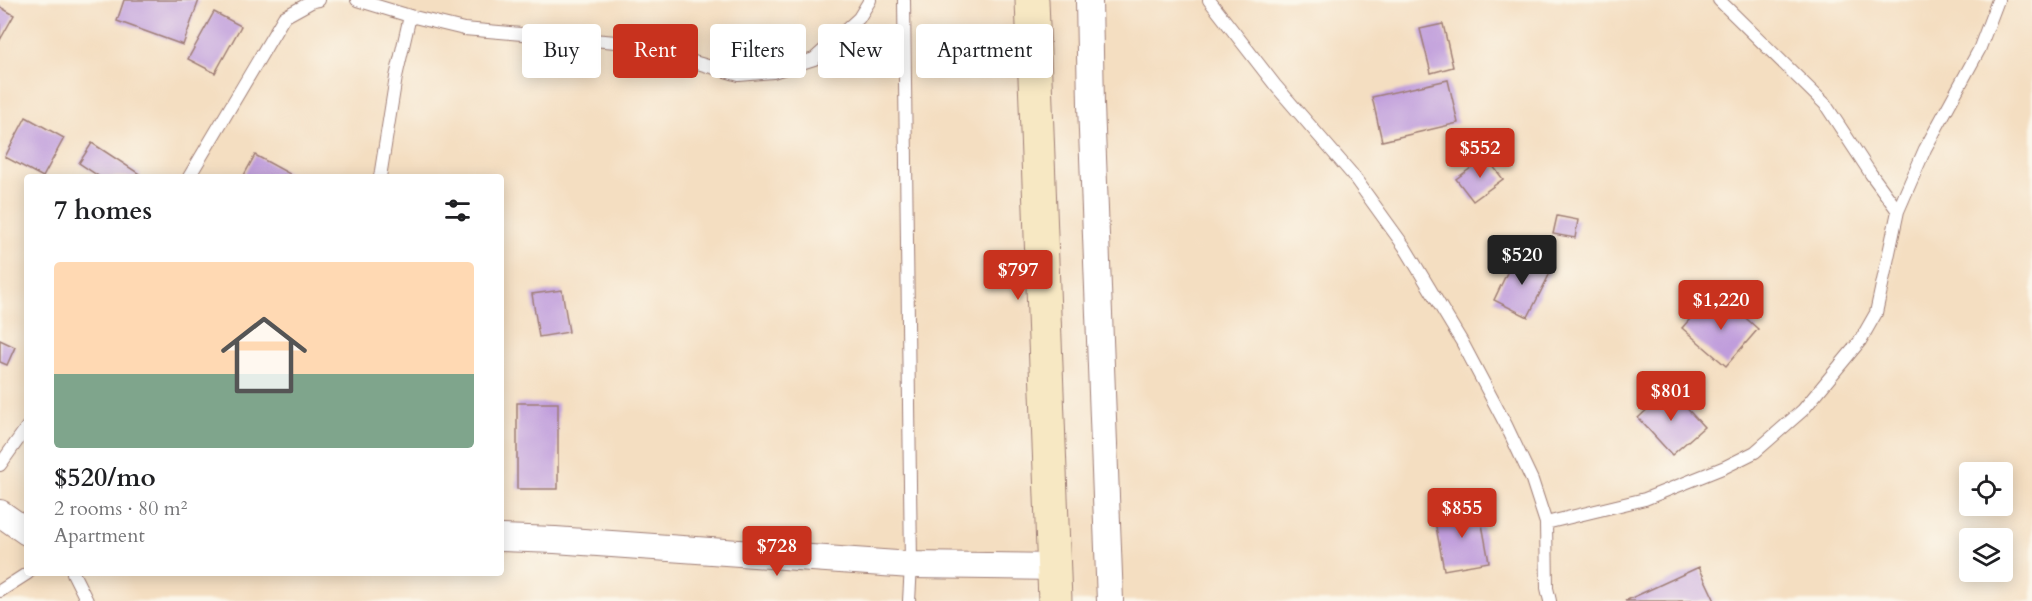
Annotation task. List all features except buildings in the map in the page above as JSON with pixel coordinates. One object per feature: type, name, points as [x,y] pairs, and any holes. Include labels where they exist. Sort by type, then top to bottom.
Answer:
[{"type":"main road","points":[[1032,0],[1055,601]]},
{"type":"street","points":[[1089,0],[1110,601]]},
{"type":"street","points":[[0,513],[24,530]]},
{"type":"street","points":[[504,537],[911,565],[1054,567]]},
{"type":"lane","points":[[191,174],[284,17],[319,0]]},
{"type":"lane","points":[[357,0],[464,29],[628,43],[739,75],[773,72],[814,59],[860,18],[870,0]]},
{"type":"lane","points":[[904,0],[911,565],[909,601]]},
{"type":"lane","points":[[1209,0],[1275,85],[1352,174],[1404,246],[1462,342],[1532,480],[1546,523],[1547,588],[1550,601]]},
{"type":"lane","points":[[1719,0],[1825,104],[1898,211]]},
{"type":"lane","points":[[1546,523],[1644,499],[1725,466],[1755,452],[1803,410],[1860,341],[1876,313],[1898,211],[1925,149],[1979,50],[1998,0]]},
{"type":"lane","points":[[380,174],[396,77],[410,16]]},
{"type":"lane","points":[[0,465],[24,432]]},
{"type":"lane","points":[[0,591],[24,576]]},
{"type":"lane","points":[[74,576],[87,601]]}]
